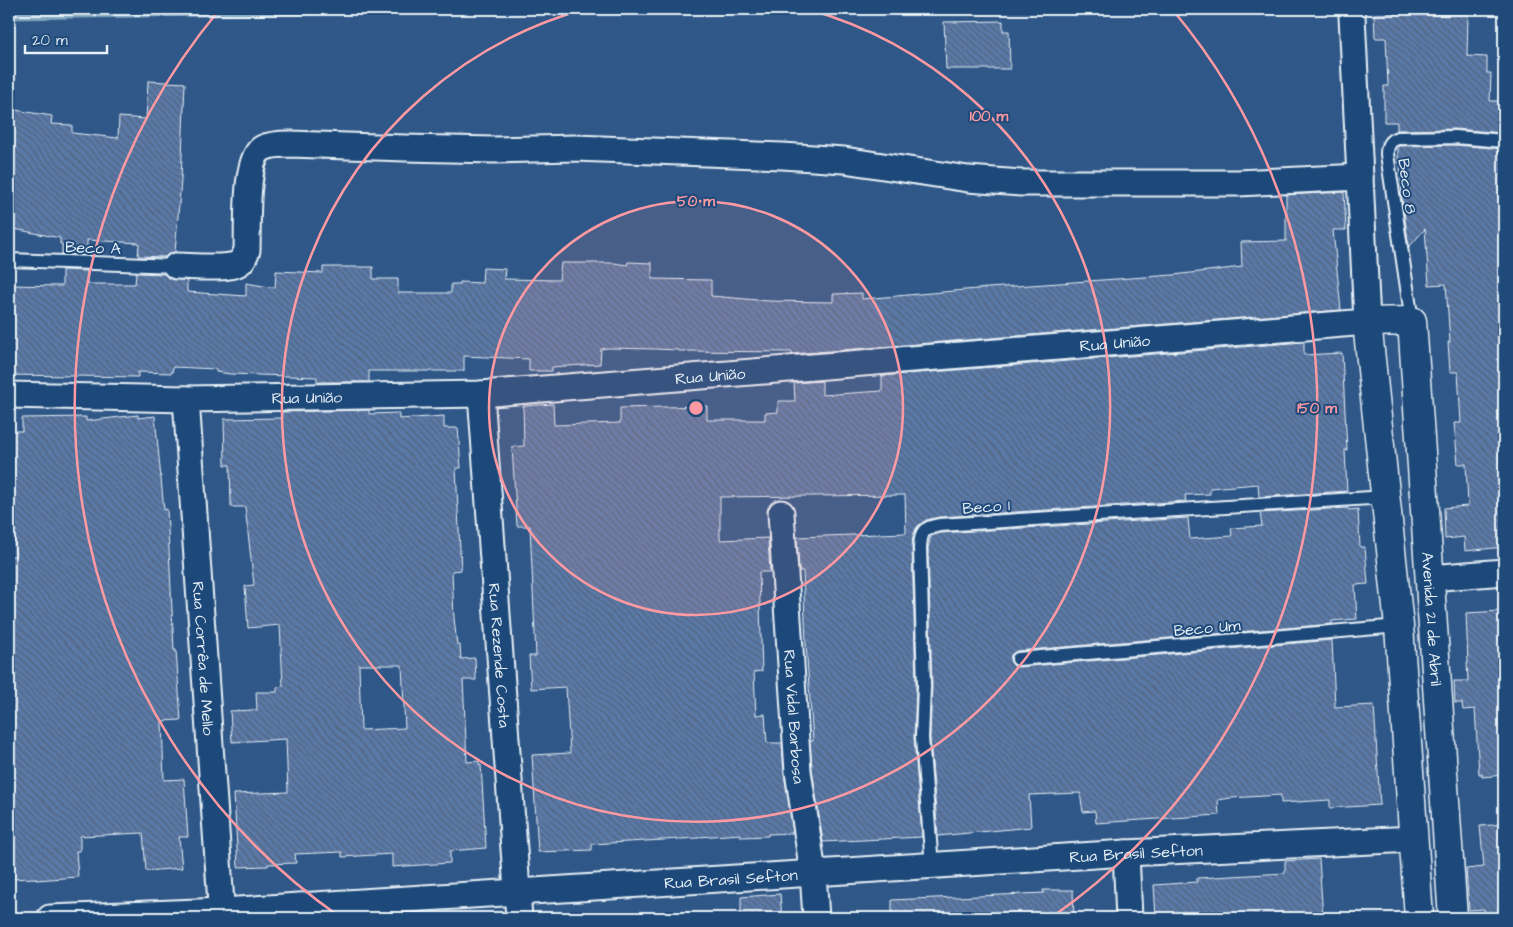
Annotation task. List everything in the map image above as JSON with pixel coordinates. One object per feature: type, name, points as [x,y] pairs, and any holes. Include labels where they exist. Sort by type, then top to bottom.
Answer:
[{"type":"street","points":[[1352,16],[1367,322],[1399,626],[1420,918]]},
{"type":"street","points":[[176,266],[225,267],[241,262],[247,250],[250,176],[253,161],[262,148],[274,145],[494,150],[575,148],[782,156],[844,160],[968,179],[1022,183],[1238,183],[1360,177]]},
{"type":"street","name":"Rua União","points":[[9,396],[186,399],[481,394],[1367,322],[1412,321]]},
{"type":"street","name":"Avenida 21 de Abril","points":[[1412,321],[1453,918]]},
{"type":"street","name":"Rua Rezende Costa","points":[[481,394],[519,918]]},
{"type":"street","name":"Rua Corrêa de Mello","points":[[186,399],[222,915]]},
{"type":"street","name":"Rua Vidal Barbosa","points":[[781,513],[798,771],[813,873],[816,918]]},
{"type":"street","points":[[1430,578],[1504,572]]},
{"type":"street","name":"Rua Brasil Sefton","points":[[50,918],[222,915],[518,892],[1126,853],[1414,840]]},
{"type":"street","points":[[1126,853],[1129,918]]},
{"type":"lane","name":"Beco 8","points":[[1412,321],[1387,154],[1389,143],[1398,138],[1455,137],[1504,141]]},
{"type":"lane","name":"Beco A","points":[[9,260],[176,266]]},
{"type":"lane","name":"Beco 1","points":[[932,866],[922,738],[924,686],[920,537],[924,530],[940,525],[1386,497]]},
{"type":"lane","name":"Beco Um","points":[[1018,660],[1399,626]]},
{"type":"building","points":[[1414,13],[1414,15],[1468,15],[1467,56],[1487,57],[1487,73],[1491,73],[1490,101],[1504,101],[1504,133],[1455,129],[1397,130],[1397,122],[1384,122],[1384,86],[1388,86],[1386,38],[1375,38],[1374,14]]},
{"type":"building","points":[[1003,21],[1003,31],[1009,31],[1010,69],[946,69],[944,22]]},
{"type":"building","points":[[148,81],[185,83],[181,180],[175,252],[165,257],[138,256],[139,243],[87,240],[87,255],[62,254],[60,238],[9,228],[9,109],[52,116],[51,124],[72,125],[72,133],[118,138],[119,117],[146,119]]},
{"type":"building","points":[[1455,145],[1504,149],[1504,547],[1465,551],[1464,537],[1445,539],[1444,508],[1468,506],[1466,464],[1458,464],[1454,423],[1461,423],[1458,372],[1450,372],[1446,284],[1429,285],[1425,229],[1409,247],[1402,198],[1400,163],[1398,163],[1399,146]]},
{"type":"building","points":[[1344,192],[1346,230],[1333,230],[1341,310],[792,354],[792,352],[608,348],[601,349],[600,364],[552,367],[552,371],[529,371],[529,359],[464,356],[464,371],[369,371],[369,382],[317,382],[317,377],[230,374],[216,372],[216,369],[173,367],[172,373],[138,372],[138,377],[9,375],[9,285],[62,286],[62,270],[87,271],[87,284],[135,284],[136,273],[164,274],[169,278],[187,281],[187,292],[246,296],[246,283],[275,288],[276,271],[323,273],[323,267],[373,267],[373,279],[398,279],[398,293],[451,293],[451,284],[460,284],[460,282],[482,283],[483,268],[505,269],[504,279],[559,280],[561,263],[614,263],[627,265],[628,262],[652,263],[652,279],[711,280],[711,296],[769,301],[833,302],[833,294],[862,293],[862,299],[1173,275],[1242,267],[1241,242],[1286,241],[1286,195]]},
{"type":"building","points":[[1304,342],[1304,355],[1342,353],[1347,491],[1259,497],[1258,484],[1210,488],[1210,494],[1185,495],[1186,501],[939,517],[926,520],[917,527],[913,535],[912,548],[916,686],[914,738],[922,837],[823,842],[812,769],[810,741],[813,741],[803,571],[799,571],[797,537],[906,533],[905,495],[720,497],[720,540],[768,538],[770,572],[759,572],[762,671],[754,672],[756,715],[765,714],[767,743],[782,743],[784,773],[793,833],[741,837],[741,834],[592,844],[592,850],[538,852],[532,755],[570,753],[566,687],[531,689],[529,656],[536,656],[530,526],[517,526],[512,447],[524,446],[523,406],[553,404],[554,425],[620,423],[620,408],[707,406],[707,420],[765,420],[765,413],[778,412],[778,401],[795,401],[794,383],[822,381],[822,395],[882,391],[882,376]]},
{"type":"building","points":[[369,410],[369,414],[399,413],[399,419],[444,416],[444,428],[458,428],[461,468],[456,468],[461,570],[452,571],[454,618],[457,645],[460,645],[461,659],[475,658],[476,680],[463,680],[467,762],[479,761],[479,765],[481,765],[486,848],[450,851],[450,863],[392,867],[392,854],[342,857],[342,852],[295,854],[296,863],[238,867],[234,794],[288,792],[286,739],[232,742],[230,711],[257,710],[256,692],[277,692],[277,687],[283,686],[280,625],[248,628],[245,586],[254,585],[245,507],[231,507],[230,465],[225,465],[224,419],[282,418],[281,412]],"holes":[[[359,665],[402,665],[405,728],[361,730]]]},
{"type":"building","points":[[138,415],[138,418],[155,416],[164,510],[167,509],[174,650],[176,650],[181,720],[162,721],[164,780],[184,779],[188,837],[179,837],[182,868],[146,871],[143,833],[80,836],[80,851],[76,851],[78,877],[36,880],[36,878],[9,879],[9,721],[13,721],[11,671],[9,671],[9,556],[15,556],[12,504],[9,504],[9,431],[22,431],[22,418],[86,417],[86,421]]},
{"type":"building","points":[[1348,508],[1349,510],[1358,509],[1360,547],[1365,547],[1368,584],[1355,585],[1357,619],[1332,621],[1332,624],[1017,651],[1011,655],[1010,660],[1014,666],[1019,667],[1332,640],[1335,707],[1374,705],[1380,805],[1330,808],[1330,800],[1281,803],[1281,795],[1231,798],[1218,800],[1219,815],[1096,823],[1095,811],[1083,812],[1080,793],[1029,795],[1031,827],[938,836],[930,738],[932,686],[928,548],[931,536],[941,533],[1188,518],[1190,539],[1232,536],[1231,528],[1262,526],[1260,513]]},
{"type":"building","points":[[1500,611],[1504,672],[1504,775],[1482,777],[1482,774],[1479,774],[1475,709],[1463,710],[1462,703],[1455,703],[1454,681],[1468,681],[1466,613]]},
{"type":"building","points":[[1504,824],[1504,918],[1485,918],[1484,909],[1469,910],[1466,869],[1484,867],[1480,826]]},
{"type":"building","points":[[1319,859],[1323,918],[1156,918],[1154,885],[1197,882],[1197,878],[1285,873],[1285,861]]},
{"type":"building","points":[[1043,890],[1073,890],[1074,918],[892,918],[892,900],[1044,893]]},
{"type":"building","points":[[780,894],[782,918],[741,918],[741,897]]},
{"type":"waterway","points":[[9,15],[393,9]]}]
